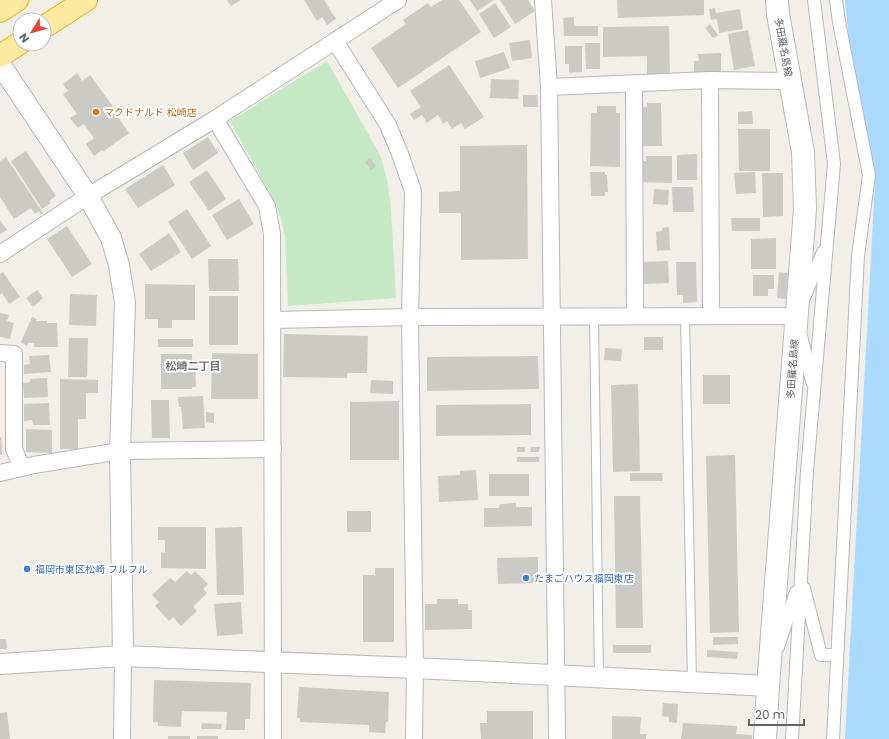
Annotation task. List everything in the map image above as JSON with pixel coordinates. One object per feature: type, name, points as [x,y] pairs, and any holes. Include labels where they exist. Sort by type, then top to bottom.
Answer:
[{"type":"highway","points":[[0,11],[17,0]]},
{"type":"highway","points":[[52,22],[86,0]]},
{"type":"highway","points":[[0,56],[12,48]]},
{"type":"main road","name":"多田羅名島線","points":[[765,739],[768,681],[805,209],[803,152],[778,14],[777,0]]},
{"type":"street","points":[[0,254],[88,196],[215,119],[398,0]]},
{"type":"street","points":[[542,0],[549,87],[557,739]]},
{"type":"street","points":[[792,739],[807,471],[834,164],[814,0]]},
{"type":"street","points":[[833,739],[858,256],[869,175],[836,0]]},
{"type":"street","points":[[335,41],[388,125],[413,191],[410,317],[416,668],[414,739]]},
{"type":"street","points":[[0,64],[88,196],[111,238],[119,265],[125,303],[120,451],[123,656],[122,739]]},
{"type":"street","points":[[549,87],[710,80],[790,81]]},
{"type":"street","points":[[710,80],[711,316]]},
{"type":"street","points":[[634,84],[635,316]]},
{"type":"street","points":[[215,119],[267,206],[272,234],[273,739]]},
{"type":"street","points":[[814,392],[796,316],[828,242]]},
{"type":"street","points":[[273,320],[410,317],[796,316]]},
{"type":"street","points":[[0,353],[14,354],[14,449],[22,468]]},
{"type":"street","points":[[0,473],[120,451],[273,449]]},
{"type":"street","points":[[801,577],[821,655],[837,655]]},
{"type":"street","points":[[0,664],[123,656],[273,661],[692,682],[768,681],[801,577]]},
{"type":"lane","points":[[594,316],[599,677]]},
{"type":"lane","points":[[685,316],[692,682]]},
{"type":"green space","points":[[327,61],[380,155],[387,179],[391,208],[396,298],[288,306],[285,236],[281,218],[272,197],[230,121]]},
{"type":"water","points":[[845,0],[889,0],[889,739],[845,739],[875,182],[850,54]]},
{"type":"building","points":[[227,0],[241,0],[231,6]]},
{"type":"building","points":[[304,0],[324,0],[336,19],[327,25],[322,17],[317,21]]},
{"type":"building","points":[[442,0],[459,0],[481,32],[398,88],[371,48],[406,24],[403,20],[428,3],[431,7]]},
{"type":"building","points":[[470,0],[494,0],[477,11]]},
{"type":"building","points":[[500,0],[528,0],[535,11],[515,24]]},
{"type":"building","points":[[617,0],[704,0],[704,15],[618,18]]},
{"type":"building","points":[[495,3],[511,27],[494,38],[479,14]]},
{"type":"building","points":[[715,8],[716,13],[740,9],[743,29],[719,33],[717,19],[711,20],[709,9]]},
{"type":"building","points":[[574,17],[574,26],[598,26],[598,36],[564,36],[563,18]]},
{"type":"building","points":[[710,24],[718,35],[713,38],[705,28]]},
{"type":"building","points":[[669,26],[670,75],[647,76],[647,56],[603,57],[603,27]]},
{"type":"building","points":[[748,30],[755,66],[734,70],[728,34]]},
{"type":"building","points":[[530,40],[532,58],[512,61],[509,43]]},
{"type":"building","points":[[585,43],[600,43],[600,69],[586,69]]},
{"type":"building","points":[[565,46],[582,46],[582,72],[569,73],[569,64],[565,64]]},
{"type":"building","points":[[504,52],[510,68],[480,78],[475,61]]},
{"type":"building","points":[[721,53],[721,74],[694,75],[694,61],[699,61],[698,54]]},
{"type":"building","points":[[449,65],[484,117],[465,129],[461,123],[452,129],[447,121],[443,124],[438,115],[427,123],[422,115],[414,120],[410,114],[421,107],[410,91]]},
{"type":"building","name":"マクドナルド 松崎店","points":[[77,73],[82,81],[90,75],[117,112],[117,116],[129,133],[104,151],[102,150],[94,156],[86,144],[94,138],[84,124],[78,128],[70,118],[77,114],[63,94],[68,91],[63,84]]},
{"type":"building","points":[[491,79],[519,80],[518,99],[490,98]]},
{"type":"building","points":[[523,95],[537,95],[538,107],[523,107]]},
{"type":"building","points":[[647,103],[661,103],[662,146],[640,146],[639,108],[647,107]]},
{"type":"building","points":[[597,106],[616,106],[616,113],[620,113],[620,167],[590,166],[591,113],[597,113]]},
{"type":"building","points":[[752,111],[753,124],[738,124],[738,112]]},
{"type":"building","points":[[738,129],[770,129],[770,171],[739,171]]},
{"type":"building","points":[[208,137],[218,153],[193,170],[183,153]]},
{"type":"building","points":[[527,145],[528,259],[461,260],[461,213],[439,213],[439,192],[460,191],[460,146]]},
{"type":"building","points":[[26,151],[56,196],[49,201],[51,203],[42,209],[11,161]]},
{"type":"building","points":[[697,154],[697,180],[677,180],[677,155]]},
{"type":"building","points":[[646,156],[672,156],[672,183],[637,182],[637,161],[646,161]]},
{"type":"building","points":[[6,157],[43,213],[41,215],[39,211],[35,214],[31,208],[14,219],[0,197],[0,161]]},
{"type":"building","points":[[370,158],[376,166],[371,170],[365,162]]},
{"type":"building","points":[[163,165],[175,185],[138,208],[125,189]]},
{"type":"building","points":[[207,170],[226,199],[209,211],[189,182]]},
{"type":"building","points":[[590,172],[605,172],[605,175],[607,175],[608,192],[605,192],[605,196],[591,196]]},
{"type":"building","points":[[755,172],[756,193],[736,194],[734,173]]},
{"type":"building","points":[[762,173],[783,173],[783,216],[763,217]]},
{"type":"building","points":[[672,187],[693,187],[694,212],[673,212]]},
{"type":"building","points":[[654,189],[669,190],[668,205],[653,204]]},
{"type":"building","points":[[239,199],[254,224],[227,240],[212,215]]},
{"type":"building","points":[[187,209],[211,246],[192,259],[168,222]]},
{"type":"building","points":[[731,218],[760,218],[760,231],[732,231]]},
{"type":"building","points":[[0,220],[7,230],[0,234]]},
{"type":"building","points":[[67,226],[92,264],[72,277],[47,239]]},
{"type":"building","points":[[669,227],[670,250],[657,251],[656,232],[662,231],[662,228]]},
{"type":"building","points":[[169,233],[181,252],[151,271],[139,254]]},
{"type":"building","points":[[776,238],[776,269],[751,269],[751,239]]},
{"type":"building","points":[[208,259],[238,259],[239,291],[209,291]]},
{"type":"building","points":[[668,261],[669,283],[644,284],[643,262]]},
{"type":"building","points":[[676,262],[696,262],[697,302],[683,303],[683,295],[677,295]]},
{"type":"building","points":[[3,272],[20,297],[9,304],[2,293],[0,294],[0,274]]},
{"type":"building","points":[[779,272],[788,273],[786,299],[777,298]]},
{"type":"building","points":[[753,275],[774,275],[774,289],[768,289],[768,296],[753,296]]},
{"type":"building","points":[[145,284],[195,285],[195,320],[172,320],[172,328],[158,328],[158,319],[145,319]]},
{"type":"building","points":[[37,290],[43,298],[33,307],[26,298]]},
{"type":"building","points":[[70,294],[97,295],[96,326],[69,325]]},
{"type":"building","points":[[209,296],[238,296],[238,345],[209,345]]},
{"type":"building","points":[[0,313],[9,315],[7,321],[14,323],[10,339],[0,337]]},
{"type":"building","points":[[32,317],[37,319],[36,321],[57,323],[58,347],[34,347],[34,343],[28,343],[27,346],[21,342]]},
{"type":"building","points":[[284,334],[368,336],[367,373],[347,373],[347,378],[283,377]]},
{"type":"building","points":[[644,337],[663,337],[663,350],[644,350]]},
{"type":"building","points":[[69,338],[88,338],[87,377],[68,377]]},
{"type":"building","points":[[158,339],[193,339],[193,347],[158,347]]},
{"type":"building","points":[[605,348],[622,349],[621,361],[604,360]]},
{"type":"building","points":[[212,353],[258,354],[258,399],[211,399]]},
{"type":"building","points":[[161,354],[192,354],[192,361],[195,361],[196,387],[192,387],[192,389],[161,389]]},
{"type":"building","points":[[49,355],[51,372],[24,374],[24,365],[30,364],[29,356]]},
{"type":"building","points":[[538,356],[539,389],[427,391],[427,357]]},
{"type":"building","points":[[703,375],[730,375],[730,404],[703,404]]},
{"type":"building","points":[[47,378],[48,397],[24,398],[23,383],[30,382],[30,379]]},
{"type":"building","points":[[60,379],[98,380],[98,393],[86,393],[86,419],[78,419],[78,449],[60,449]]},
{"type":"building","points":[[371,380],[393,381],[393,394],[370,393]]},
{"type":"building","points":[[638,384],[640,471],[613,472],[611,385]]},
{"type":"building","points":[[203,396],[205,428],[183,429],[181,407],[179,407],[178,397]]},
{"type":"building","points":[[151,400],[169,400],[170,438],[152,438]]},
{"type":"building","points":[[399,401],[399,460],[350,460],[350,402]]},
{"type":"building","points":[[49,403],[50,425],[33,425],[32,420],[24,421],[24,404]]},
{"type":"building","points":[[531,404],[531,435],[436,436],[436,405]]},
{"type":"building","points":[[206,412],[214,413],[214,423],[206,422]]},
{"type":"building","points":[[26,429],[52,430],[52,453],[26,452]]},
{"type":"building","points":[[1,437],[2,455],[0,455]]},
{"type":"building","points":[[517,447],[525,447],[525,452],[517,452]]},
{"type":"building","points":[[531,447],[540,447],[539,452],[530,452]]},
{"type":"building","points":[[735,455],[739,632],[710,633],[706,456]]},
{"type":"building","points":[[517,457],[539,457],[539,462],[517,462]]},
{"type":"building","points":[[476,470],[478,500],[439,502],[438,476],[460,475],[460,471]]},
{"type":"building","points":[[630,473],[662,473],[663,481],[630,481]]},
{"type":"building","points":[[489,474],[529,474],[529,496],[489,496]]},
{"type":"building","points":[[614,496],[640,496],[643,628],[616,628]]},
{"type":"building","points":[[516,503],[516,507],[532,507],[532,526],[484,527],[484,508],[499,508],[500,504]]},
{"type":"building","points":[[347,511],[371,511],[371,532],[347,532]]},
{"type":"building","points":[[158,527],[206,527],[206,569],[161,568],[161,552],[165,553],[165,540],[158,540]]},
{"type":"building","points":[[242,527],[244,595],[217,595],[215,528]]},
{"type":"building","points":[[538,557],[538,583],[498,584],[497,558]]},
{"type":"building","points":[[375,568],[394,568],[394,642],[363,642],[363,575],[375,575]]},
{"type":"building","points":[[187,571],[191,575],[195,571],[208,584],[203,589],[207,593],[193,607],[197,611],[181,626],[173,617],[169,621],[155,606],[159,602],[152,595],[170,578],[175,582]]},
{"type":"building","points":[[437,599],[458,599],[458,604],[468,604],[468,610],[472,610],[472,629],[425,630],[425,604],[437,604]]},
{"type":"building","points":[[241,602],[243,634],[217,636],[214,604]]},
{"type":"building","points":[[713,637],[738,637],[738,644],[713,645]]},
{"type":"building","points":[[0,639],[6,639],[7,649],[0,649]]},
{"type":"building","points":[[613,645],[651,645],[651,653],[613,653]]},
{"type":"building","points":[[707,650],[738,652],[737,659],[707,657]]},
{"type":"building","points":[[154,680],[251,683],[250,719],[245,719],[245,730],[226,730],[227,712],[182,711],[181,727],[158,726],[158,722],[153,722]]},
{"type":"building","points":[[299,687],[389,692],[388,722],[386,722],[385,733],[369,732],[369,725],[300,722],[300,718],[297,718]]},
{"type":"building","points":[[663,703],[678,704],[677,723],[669,722],[669,717],[662,716]]},
{"type":"building","points":[[487,711],[533,711],[533,739],[481,739],[480,723],[487,723]]},
{"type":"building","points":[[7,712],[10,739],[0,739],[0,713]]},
{"type":"building","points":[[612,716],[641,717],[640,734],[646,734],[646,739],[612,739]]},
{"type":"building","points":[[202,723],[222,724],[221,729],[201,729]]},
{"type":"building","points":[[683,723],[737,726],[736,734],[752,735],[752,739],[681,739]]},
{"type":"building","points":[[168,736],[190,736],[190,739],[168,739]]},
{"type":"building","points":[[197,736],[218,736],[218,739],[197,739]]},
{"type":"place","name":"マクドナルド 松崎店","points":[[96,112]]},
{"type":"place","name":"福岡市東区松崎 フルフル","points":[[27,569]]},
{"type":"place","name":"たまごハウス福岡東店","points":[[526,578]]},
{"type":"district","name":"松崎二丁目","points":[[193,366]]}]
